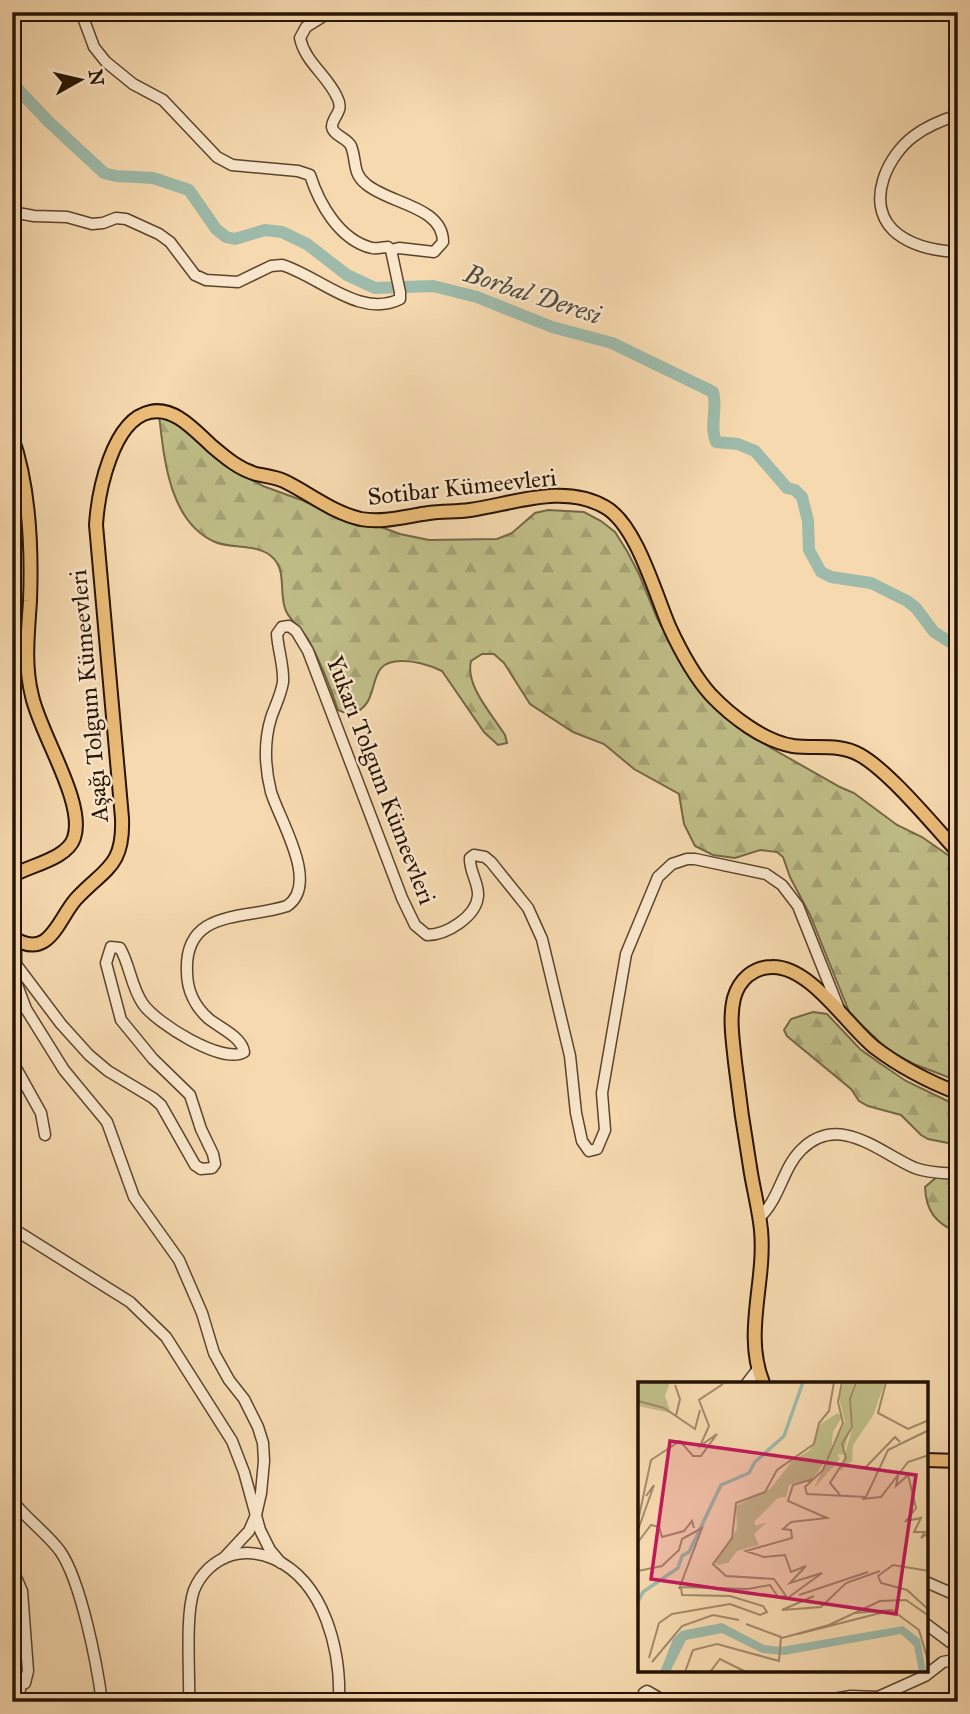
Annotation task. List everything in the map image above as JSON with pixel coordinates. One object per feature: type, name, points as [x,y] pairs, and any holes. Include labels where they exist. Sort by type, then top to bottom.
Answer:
[{"type":"main road","name":"Sotibar Kümeevleri","points":[[153,411],[173,415],[242,469],[283,480],[349,516],[363,519],[468,510],[549,496],[593,501],[606,507],[616,515],[632,538],[670,626],[694,672],[711,694],[754,729],[777,741],[793,746],[845,749],[859,754],[897,787],[958,852]]},
{"type":"main road","name":"Aşağı Tolgum Kümeevleri","points":[[14,938],[33,943],[51,937],[76,899],[112,866],[120,845],[122,818],[96,525],[103,479],[115,449],[130,424],[145,413],[153,411]]},
{"type":"main road","name":"Aşağı Tolgum Kümeevleri","points":[[12,437],[24,487],[29,537],[28,677],[40,724],[71,797],[76,819],[73,841],[66,849],[12,876]]},
{"type":"main road","points":[[763,1382],[754,1343],[761,1243],[759,1218],[742,1122],[733,1049],[732,1011],[741,982],[756,970],[775,966],[785,968],[805,979],[861,1036],[898,1064],[918,1077],[958,1093]]},
{"type":"main road","points":[[928,1460],[958,1461]]},
{"type":"street","points":[[80,12],[94,47],[106,62],[133,84],[163,100],[217,157],[232,165],[298,171],[310,175],[317,198],[338,227],[358,242],[372,248],[433,251],[443,242],[440,226],[429,215],[378,194],[362,182],[354,170],[354,154],[349,142],[334,132],[332,127],[340,107],[337,96],[302,51],[300,38],[306,27],[330,12]]},
{"type":"street","points":[[951,12],[958,21]]},
{"type":"street","points":[[958,115],[935,123],[913,136],[883,174],[881,209],[891,229],[911,242],[936,251],[958,253]]},
{"type":"street","points":[[12,212],[67,217],[92,224],[116,218],[125,219],[159,234],[170,242],[195,275],[206,280],[238,282],[271,266],[282,265],[362,302],[390,303],[400,299],[391,250]]},
{"type":"street","name":"Yukarı Tolgum Kümeevleri","points":[[15,963],[74,1039],[108,1071],[153,1098],[169,1117],[190,1159],[201,1169],[212,1168],[215,1164],[213,1154],[201,1129],[190,1095],[153,1059],[121,1020],[108,971],[107,956],[111,947],[120,948],[139,998],[160,1022],[214,1050],[233,1055],[244,1052],[238,1041],[208,1018],[193,999],[187,979],[187,952],[193,938],[207,927],[235,916],[287,906],[294,902],[299,893],[295,854],[272,794],[266,755],[268,731],[283,682],[277,634],[282,627],[289,626],[296,631],[308,651],[384,856],[419,929],[427,935],[441,933],[471,911],[478,896],[470,864],[470,858],[474,855],[485,857],[491,862],[528,908],[542,939],[570,1056],[582,1141],[589,1151],[597,1149],[605,1130],[602,1093],[623,964],[649,895],[658,877],[672,864],[695,859],[766,874],[782,885],[791,894],[807,925],[841,1016]]},
{"type":"street","name":"Aşağı Tolgum Kümeevleri","points":[[14,938],[16,982],[26,1009],[64,1070],[107,1122],[134,1196],[179,1260],[193,1289],[214,1353],[229,1380],[244,1399],[263,1443],[262,1485],[256,1516],[249,1531],[224,1558],[205,1572],[192,1598],[189,1702]]},
{"type":"street","points":[[12,1062],[41,1113],[45,1135]]},
{"type":"street","points":[[759,1218],[770,1207],[795,1157],[806,1145],[819,1138],[843,1136],[861,1139],[925,1171],[958,1174]]},
{"type":"street","points":[[12,1227],[130,1302],[166,1337],[232,1441],[265,1541],[281,1563],[303,1580],[321,1608],[333,1642],[339,1702]]},
{"type":"street","points":[[748,1382],[758,1369]]},
{"type":"street","points":[[12,1500],[32,1524],[59,1549],[70,1571],[94,1657],[102,1702]]},
{"type":"street","points":[[224,1558],[254,1553],[281,1563]]},
{"type":"street","points":[[12,1567],[20,1582],[23,1600],[28,1671],[27,1678],[17,1682],[17,1702]]},
{"type":"street","points":[[928,1583],[958,1596]]},
{"type":"street","points":[[928,1592],[944,1591]]},
{"type":"street","points":[[928,1626],[958,1648]]},
{"type":"street","points":[[816,1702],[851,1696],[878,1697],[925,1676],[943,1662],[958,1659]]},
{"type":"street","points":[[646,1702],[644,1693],[647,1690],[666,1702]]},
{"type":"green space","points":[[159,415],[179,425],[237,472],[263,486],[358,526],[381,527],[429,540],[497,539],[512,533],[535,513],[548,510],[584,512],[615,532],[639,574],[657,618],[688,674],[722,715],[771,748],[854,793],[897,825],[922,837],[958,862],[958,1081],[889,1051],[850,1014],[783,857],[777,852],[760,850],[735,858],[713,855],[695,846],[684,824],[679,794],[634,769],[604,744],[573,732],[530,704],[504,663],[494,654],[482,654],[471,661],[470,670],[476,690],[505,735],[507,743],[498,745],[484,732],[442,671],[418,663],[403,661],[382,667],[368,701],[361,709],[350,715],[338,710],[313,649],[286,611],[281,575],[276,562],[259,550],[215,542],[200,533],[178,504],[167,469]]},
{"type":"green space","points":[[813,1012],[827,1014],[860,1049],[906,1081],[958,1106],[958,1145],[928,1139],[901,1115],[859,1101],[851,1089],[787,1036],[784,1030],[791,1019]]},
{"type":"green space","points":[[938,1176],[958,1177],[958,1233],[938,1221],[927,1203],[925,1187]]},
{"type":"waterway","name":"Borbal Deresi","points":[[12,83],[104,173],[153,178],[189,190],[216,229],[226,237],[235,239],[265,230],[282,232],[307,244],[347,275],[375,288],[433,286],[477,297],[552,327],[612,343],[713,392],[713,429],[716,442],[738,444],[755,451],[787,488],[795,490],[802,497],[808,521],[809,550],[821,572],[831,577],[871,583],[907,601],[916,608],[934,632],[958,647]]}]
